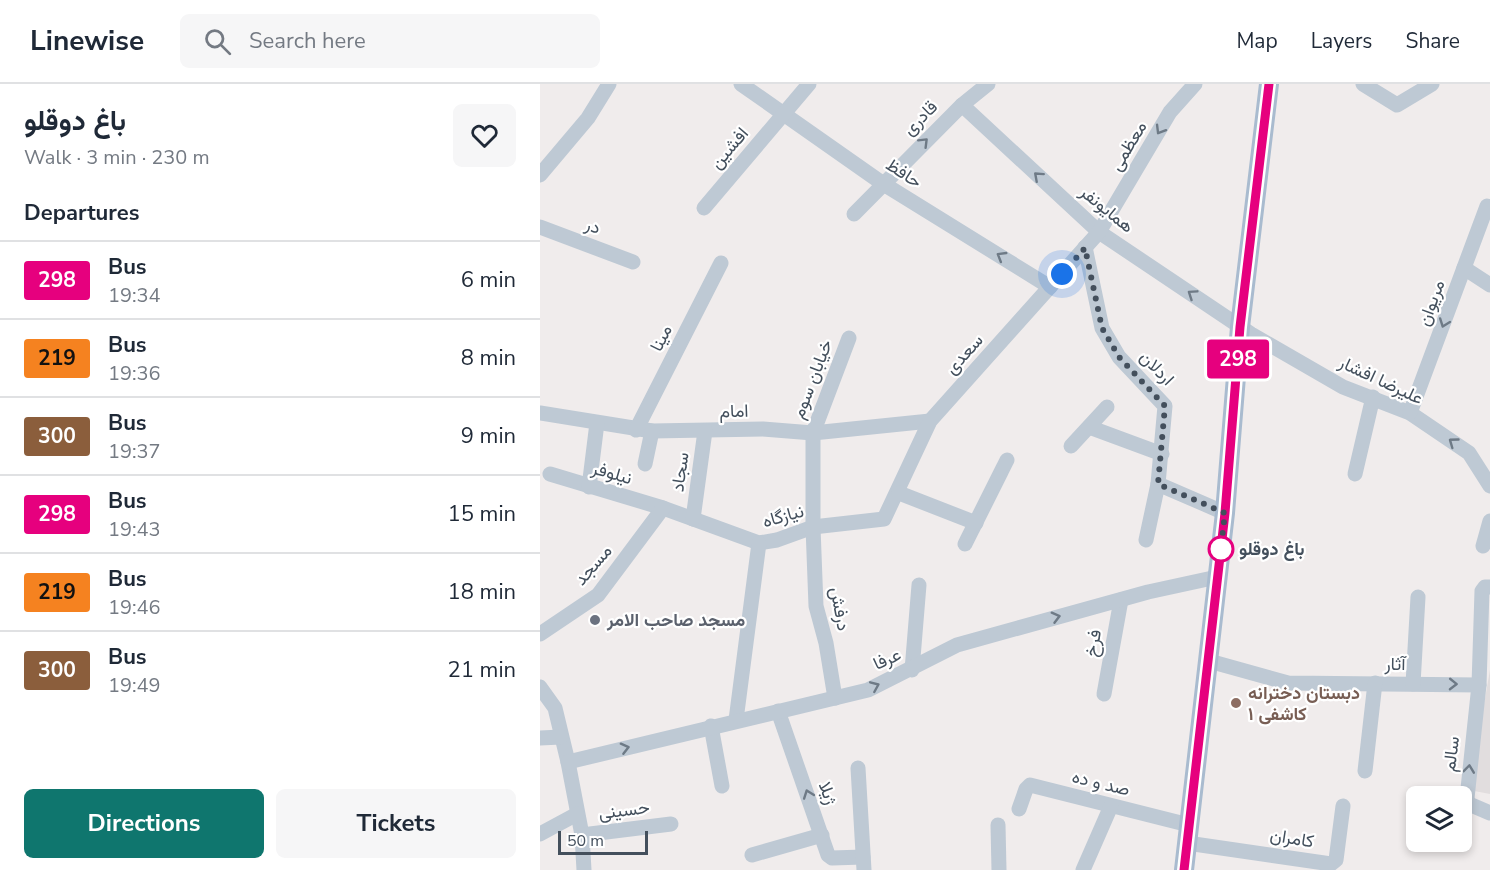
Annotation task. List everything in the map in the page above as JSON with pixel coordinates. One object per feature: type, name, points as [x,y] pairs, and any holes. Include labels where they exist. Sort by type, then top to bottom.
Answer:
[{"type":"main road","points":[[1185,870],[1225,513],[1240,327],[1269,84]]},
{"type":"street","points":[[540,175],[588,118],[609,84]]},
{"type":"street","name":"حافظ","points":[[741,84],[882,183],[1050,287]]},
{"type":"street","name":"افشین","points":[[704,208],[810,84]]},
{"type":"street","name":"قادری","points":[[854,213],[962,105],[988,84]]},
{"type":"street","name":"معظمی","points":[[1099,232],[1170,112],[1195,84]]},
{"type":"street","points":[[1364,84],[1397,105],[1432,84]]},
{"type":"street","name":"همایونفر","points":[[962,105],[1099,232],[1240,327]]},
{"type":"street","name":"مریوان","points":[[1410,413],[1486,206]]},
{"type":"street","name":"در","points":[[540,227],[633,262]]},
{"type":"street","name":"سعدی","points":[[884,519],[899,493],[930,421],[1099,232]]},
{"type":"street","name":"اردلان","points":[[1085,248],[1102,328],[1119,357],[1165,406],[1158,484],[1146,540]]},
{"type":"street","name":"مینا","points":[[636,430],[721,263]]},
{"type":"street","points":[[1464,268],[1490,285]]},
{"type":"street","name":"علیرضا افشار","points":[[1240,327],[1342,387],[1410,413],[1469,453],[1490,486]]},
{"type":"street","name":"خیابان سوم","points":[[813,433],[849,338]]},
{"type":"street","points":[[1355,474],[1373,397]]},
{"type":"street","points":[[1071,446],[1107,406]]},
{"type":"street","name":"امام","points":[[540,413],[652,431],[763,429],[813,433],[930,421]]},
{"type":"street","points":[[589,487],[597,423]]},
{"type":"street","points":[[1089,427],[1162,454]]},
{"type":"street","points":[[645,464],[652,431]]},
{"type":"street","name":"سجاد","points":[[693,519],[705,431]]},
{"type":"street","name":"درفش","points":[[813,433],[816,606],[826,643],[835,698]]},
{"type":"street","points":[[965,544],[1007,460]]},
{"type":"street","name":"نیلوفر","points":[[550,474],[663,508]]},
{"type":"street","points":[[1158,484],[1225,513]]},
{"type":"street","points":[[899,493],[976,523]]},
{"type":"street","name":"نیازگاه","points":[[663,508],[759,543],[777,540],[813,527],[884,519]]},
{"type":"street","name":"مسجد","points":[[540,634],[598,595],[663,508]]},
{"type":"street","points":[[1482,546],[1490,521]]},
{"type":"street","points":[[736,720],[759,543]]},
{"type":"street","name":"عرفا","points":[[568,762],[868,690],[912,670],[957,645],[1121,600],[1217,577]]},
{"type":"street","points":[[912,670],[919,585]]},
{"type":"street","points":[[1479,685],[1482,591],[1490,587]]},
{"type":"street","points":[[1413,684],[1418,597]]},
{"type":"street","name":"فرخ","points":[[1104,694],[1121,600]]},
{"type":"street","name":"آثار","points":[[1209,661],[1288,682],[1479,685]]},
{"type":"street","points":[[1365,771],[1375,683]]},
{"type":"street","name":"سالم","points":[[1479,685],[1467,798],[1469,804],[1490,813]]},
{"type":"street","points":[[540,687],[555,708],[568,762],[582,835],[584,870]]},
{"type":"street","name":"ژیلا","points":[[778,711],[830,857],[864,864],[858,768]]},
{"type":"street","points":[[711,726],[722,786]]},
{"type":"street","points":[[540,738],[561,737]]},
{"type":"street","name":"صد و ده","points":[[1019,809],[1030,785],[1111,806],[1188,834]]},
{"type":"street","points":[[1083,870],[1111,806]]},
{"type":"street","name":"کامران","points":[[1188,834],[1330,864],[1336,860],[1343,806]]},
{"type":"street","points":[[540,834],[578,814]]},
{"type":"street","name":"حسینی","points":[[582,835],[671,824]]},
{"type":"street","points":[[998,825],[999,870]]},
{"type":"street","points":[[752,855],[822,835]]},
{"type":"shaded area","points":[[1490,670],[1490,794],[1472,791],[1472,786],[1470,786]]},
{"type":"bus line","name":"298","points":[[1184,870],[1225,513],[1240,327],[1269,84]]},
{"type":"place","name":"باغ دوقلو","points":[[1221,549]]},
{"type":"place","name":"مسجد صاحب الامر","points":[[595,620]]},
{"type":"place","name":"دبستان دخترانه کاشفی ۱","points":[[1236,703]]},
{"type":"route","points":[[1062,274],[1085,248],[1102,328],[1119,357],[1165,406],[1158,484],[1225,513],[1220,556],[1221,549]]}]
